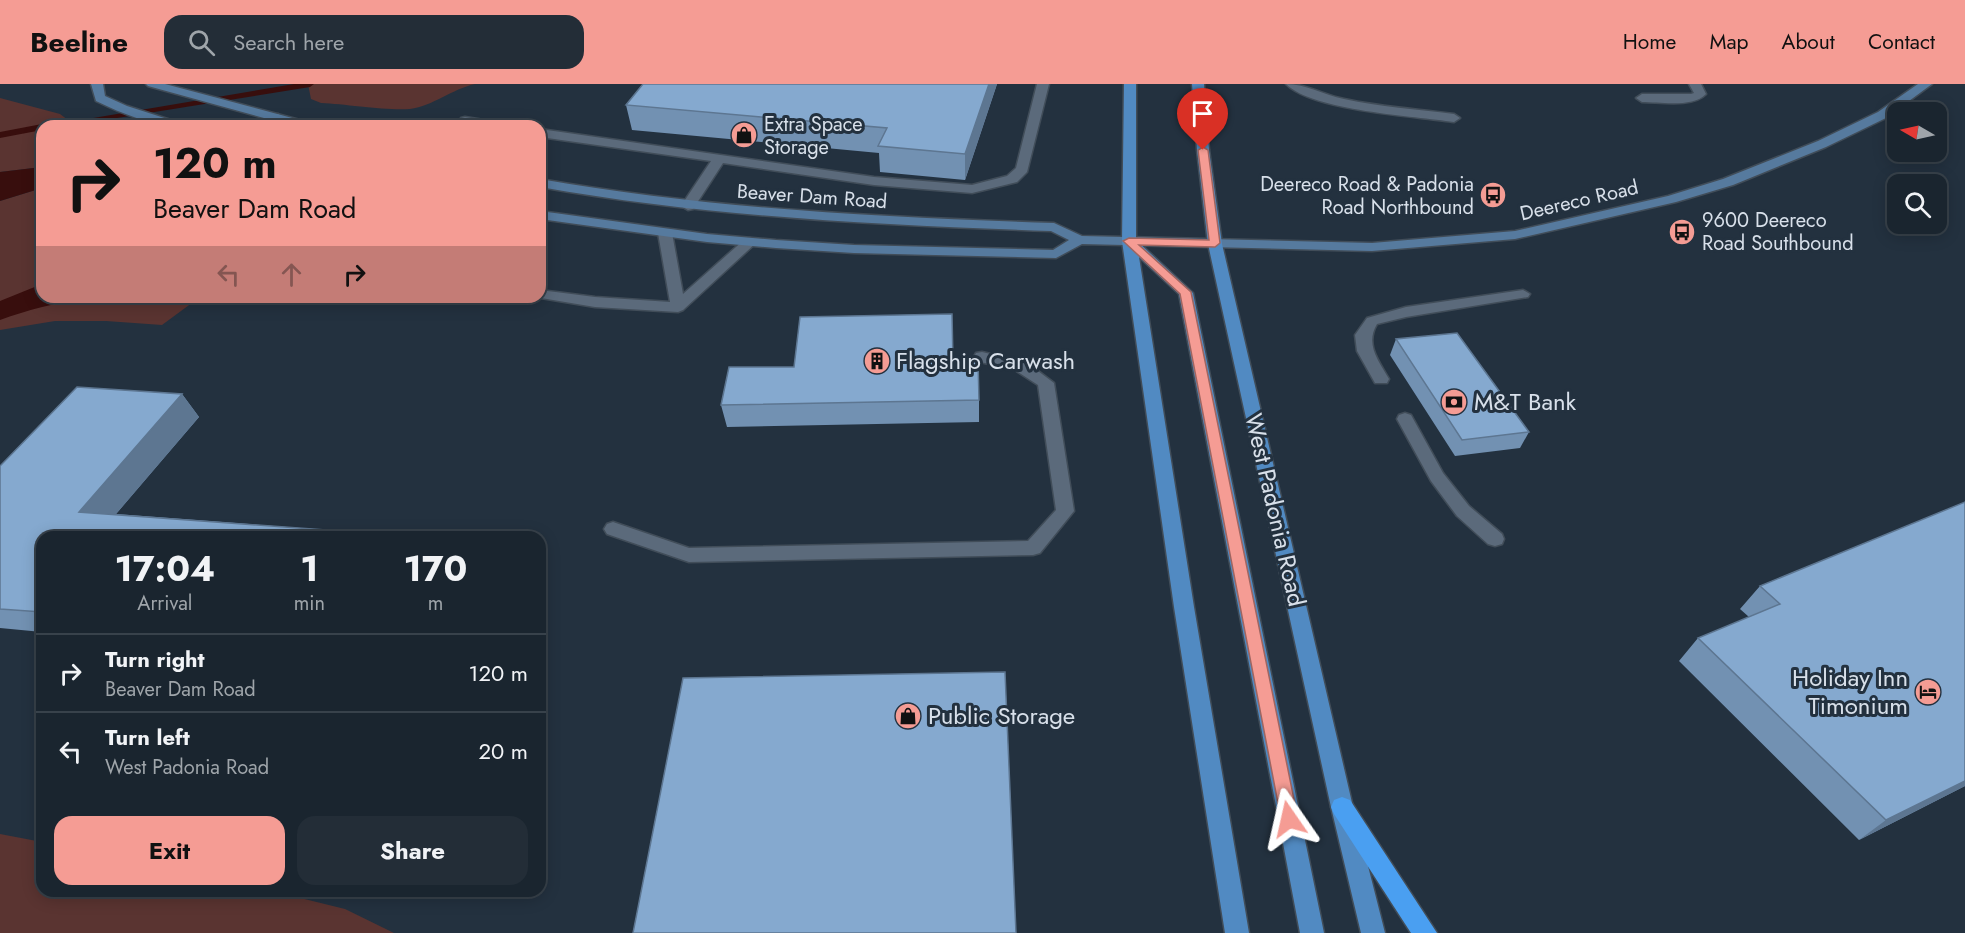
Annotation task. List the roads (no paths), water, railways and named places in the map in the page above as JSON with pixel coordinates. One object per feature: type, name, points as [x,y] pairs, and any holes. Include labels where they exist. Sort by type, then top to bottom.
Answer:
[{"type":"highway","points":[[1342,807],[1425,933]]},
{"type":"main road","points":[[97,84],[100,98],[123,109],[157,120]]},
{"type":"main road","points":[[152,84],[171,87],[285,120]]},
{"type":"main road","points":[[1130,84],[1129,241],[1186,619],[1237,933]]},
{"type":"main road","name":"West Padonia Road","points":[[1198,84],[1203,150],[1215,243],[1342,807],[1373,933]]},
{"type":"main road","name":"Deereco Road","points":[[1215,243],[1372,247],[1439,243],[1515,235],[1580,221],[1671,199],[1728,182],[1822,144],[1882,115],[1926,84]]},
{"type":"main road","name":"Beaver Dam Road","points":[[546,184],[688,206],[863,221],[1054,227],[1080,240],[1215,243]]},
{"type":"main road","name":"Beaver Dam Road","points":[[546,216],[665,233],[750,242],[855,249],[1056,254],[1080,240]]},
{"type":"main road","points":[[1129,241],[1185,292],[1312,933]]},
{"type":"lane","points":[[546,134],[874,181],[972,189],[1012,179],[1022,169],[1043,84]]},
{"type":"lane","points":[[1292,84],[1302,92],[1332,101],[1454,118]]},
{"type":"lane","points":[[1642,98],[1694,98],[1700,94],[1695,84]]},
{"type":"lane","points":[[274,120],[278,118]]},
{"type":"lane","points":[[688,206],[720,158]]},
{"type":"lane","points":[[665,233],[678,307]]},
{"type":"lane","points":[[546,295],[595,303],[678,307],[750,242]]},
{"type":"lane","points":[[1381,379],[1365,351],[1364,335],[1372,321],[1406,312],[1523,294]]},
{"type":"lane","points":[[613,529],[689,555],[1033,548],[1065,511],[1046,383],[1020,366],[982,357]]},
{"type":"lane","points":[[1405,419],[1437,477],[1463,511],[1495,539]]},
{"type":"waterway","points":[[87,120],[310,84]]},
{"type":"waterway","points":[[0,135],[36,128]]},
{"type":"place","name":"Extra Space Storage","points":[[744,135]]},
{"type":"place","name":"Deereco Road & Padonia Road Northbound","points":[[1493,195]]},
{"type":"place","name":"9600 Deereco Road Southbound","points":[[1682,232]]},
{"type":"place","name":"Flagship Carwash","points":[[877,361]]},
{"type":"place","name":"M&T Bank","points":[[1454,402]]},
{"type":"place","name":"Holiday Inn Timonium","points":[[1928,692]]},
{"type":"place","name":"Public Storage","points":[[908,716]]}]
